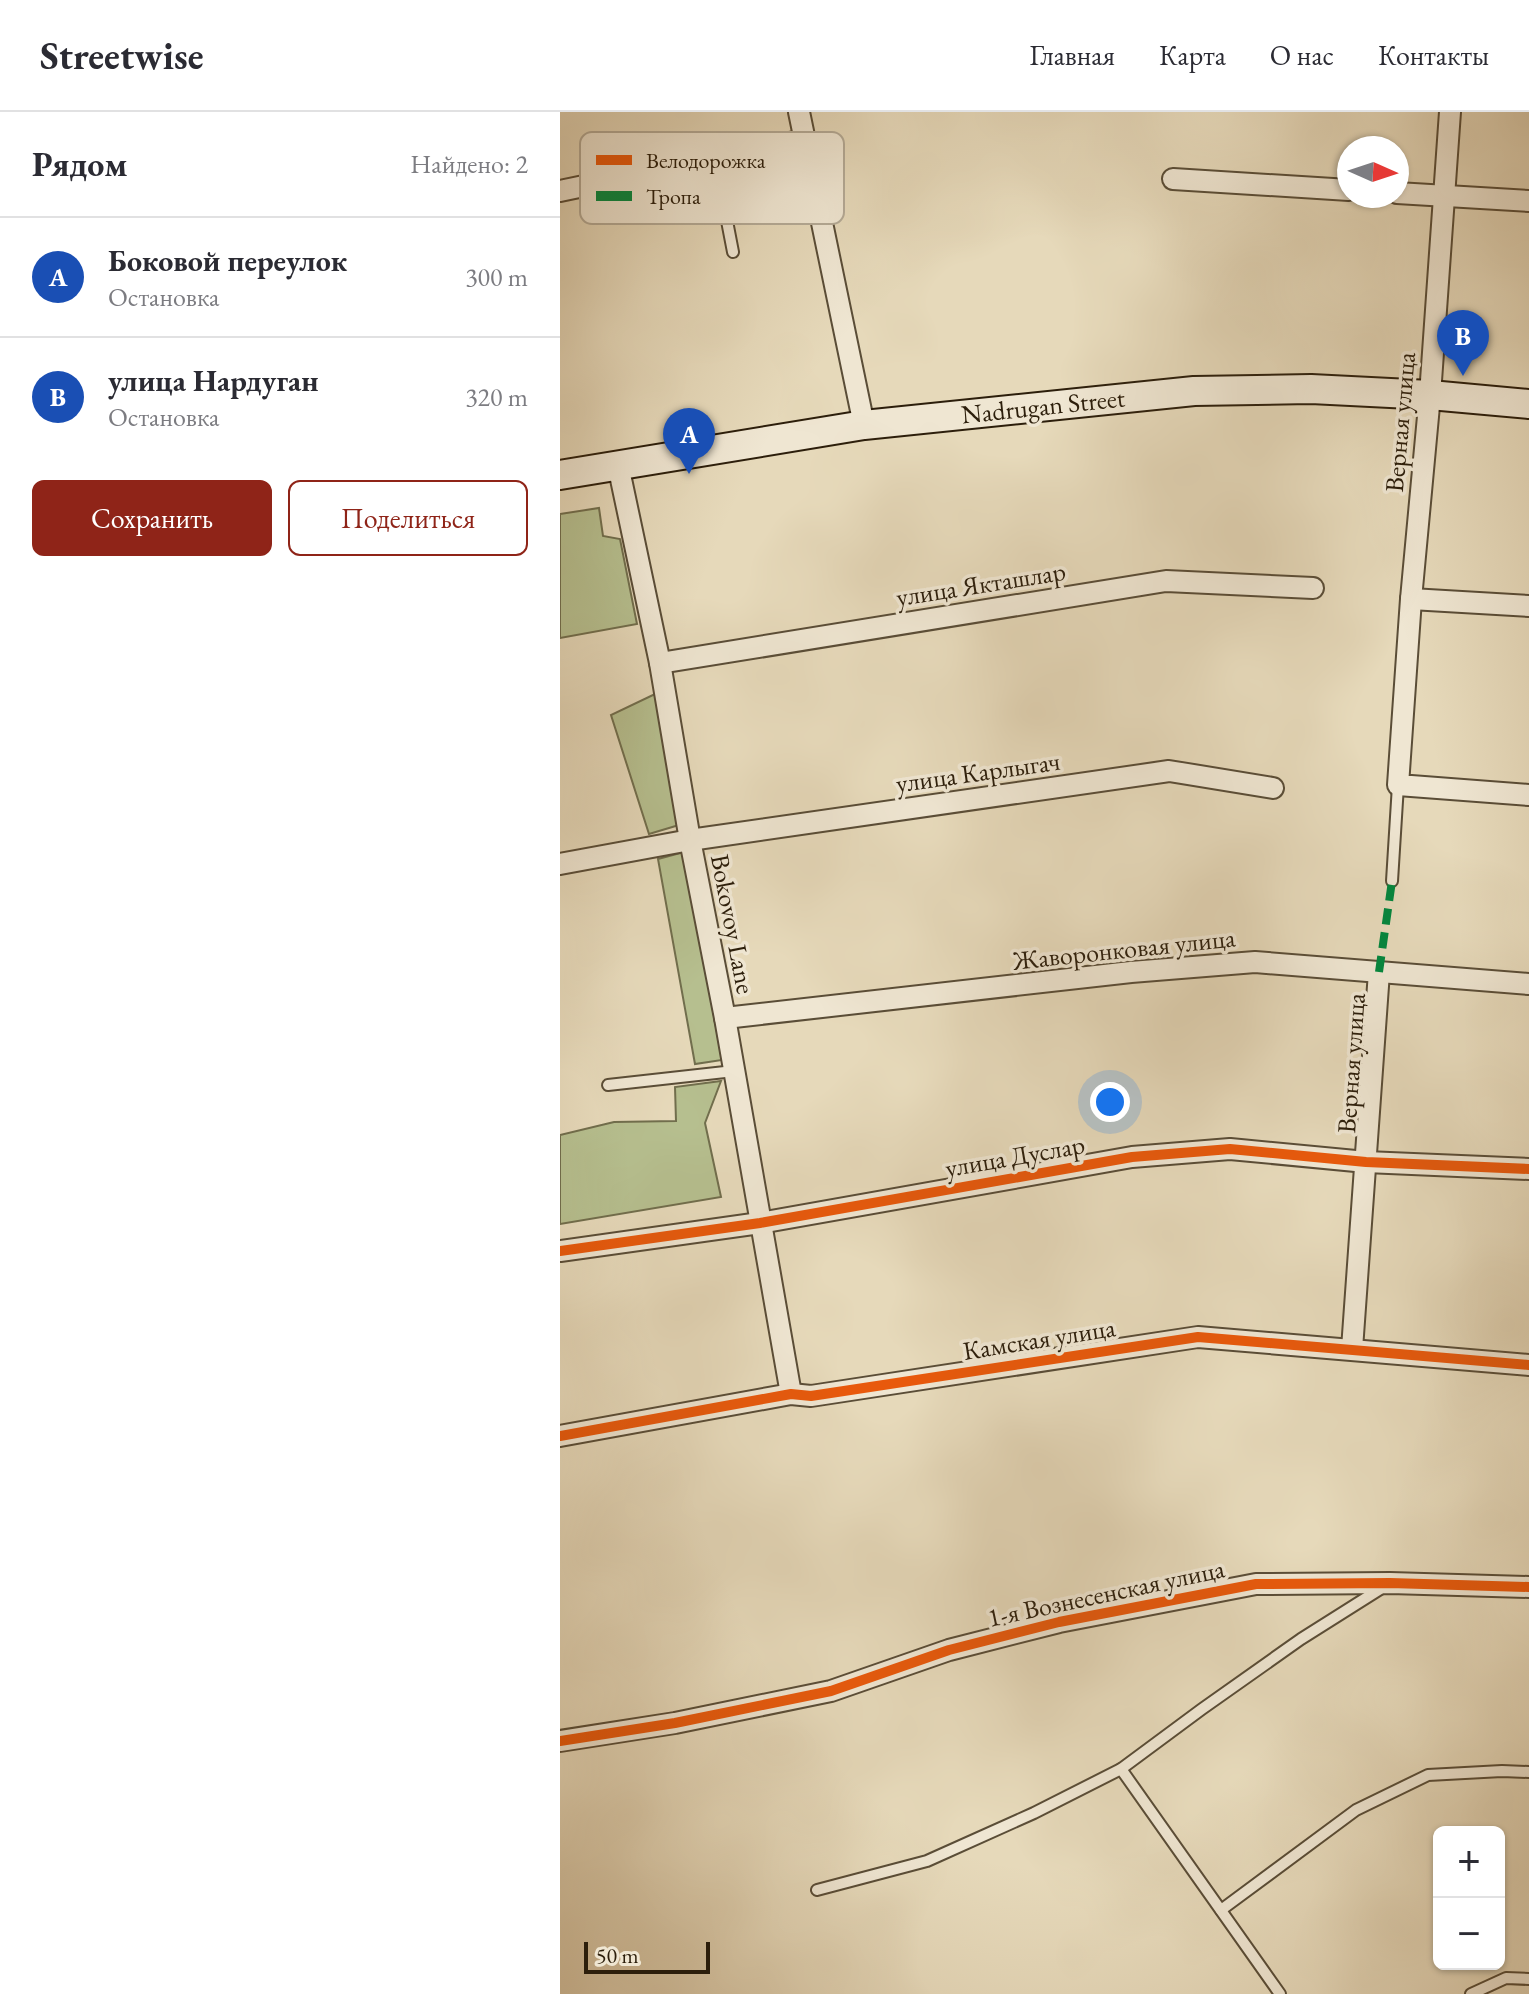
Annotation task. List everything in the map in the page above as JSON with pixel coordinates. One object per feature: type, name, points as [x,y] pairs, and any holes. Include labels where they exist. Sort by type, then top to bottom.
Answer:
[{"type":"street","points":[[799,112],[803,132]]},
{"type":"street","name":"Верная улица","points":[[1398,785],[1450,112]]},
{"type":"street","points":[[1173,179],[1337,189]]},
{"type":"street","points":[[560,191],[580,187]]},
{"type":"street","points":[[1409,194],[1529,201]]},
{"type":"street","points":[[822,224],[864,425]]},
{"type":"street","name":"Nadrugan Street","points":[[560,475],[864,425],[1194,391],[1311,389],[1529,404]]},
{"type":"street","name":"Bokovoy Lane","points":[[618,465],[660,663],[791,1394]]},
{"type":"street","name":"улица Якташлар","points":[[660,663],[1166,581],[1313,588]]},
{"type":"street","points":[[1411,599],[1529,606]]},
{"type":"street","name":"улица Карлыгач","points":[[560,864],[690,840],[1169,771],[1273,788]]},
{"type":"street","points":[[1398,785],[1529,795]]},
{"type":"street","name":"Жаворонковая улица","points":[[725,1018],[1115,974],[1255,962],[1529,984]]},
{"type":"street","name":"Верная улица","points":[[1352,1349],[1379,972]]},
{"type":"street","name":"улица Дуслар","points":[[560,1251],[760,1223],[1132,1157],[1230,1149],[1366,1162],[1529,1169]]},
{"type":"street","name":"Камская улица","points":[[560,1436],[791,1394],[811,1396],[1198,1337],[1529,1365]]},
{"type":"street","name":"1-я Вознесенская улица","points":[[560,1741],[675,1723],[831,1691],[949,1650],[1059,1622],[1256,1584],[1390,1583],[1529,1587]]},
{"type":"lane","points":[[728,224],[733,252]]},
{"type":"lane","points":[[1392,881],[1398,785]]},
{"type":"lane","points":[[608,1085],[734,1071]]},
{"type":"lane","points":[[817,1890],[927,1861],[1034,1813],[1121,1769],[1301,1639],[1390,1583]]},
{"type":"lane","points":[[1121,1769],[1280,1994]]},
{"type":"lane","points":[[1221,1910],[1356,1810],[1428,1775],[1529,1772]]},
{"type":"lane","points":[[1471,1994],[1506,1978],[1529,1979]]},
{"type":"green space","points":[[599,508],[603,536],[620,539],[637,624],[560,638],[560,514]]},
{"type":"green space","points":[[655,694],[679,825],[649,834],[611,715]]},
{"type":"green space","points":[[684,852],[722,1060],[695,1064],[658,859]]},
{"type":"green space","points":[[721,1081],[705,1123],[721,1197],[560,1224],[560,1135],[614,1122],[676,1121],[675,1087]]},
{"type":"marked path","points":[[1379,972],[1392,881]]},
{"type":"cycle path","points":[[560,1251],[760,1223],[1132,1157],[1230,1149],[1366,1162],[1529,1169]]},
{"type":"cycle path","points":[[560,1436],[791,1394],[811,1396],[1198,1337],[1529,1365]]},
{"type":"cycle path","points":[[560,1741],[675,1723],[831,1691],[949,1650],[1059,1622],[1256,1584],[1390,1583],[1529,1587]]},
{"type":"place","name":"улица Нардуган","points":[[1463,376]]},
{"type":"place","name":"Боковой переулок","points":[[689,474]]}]
